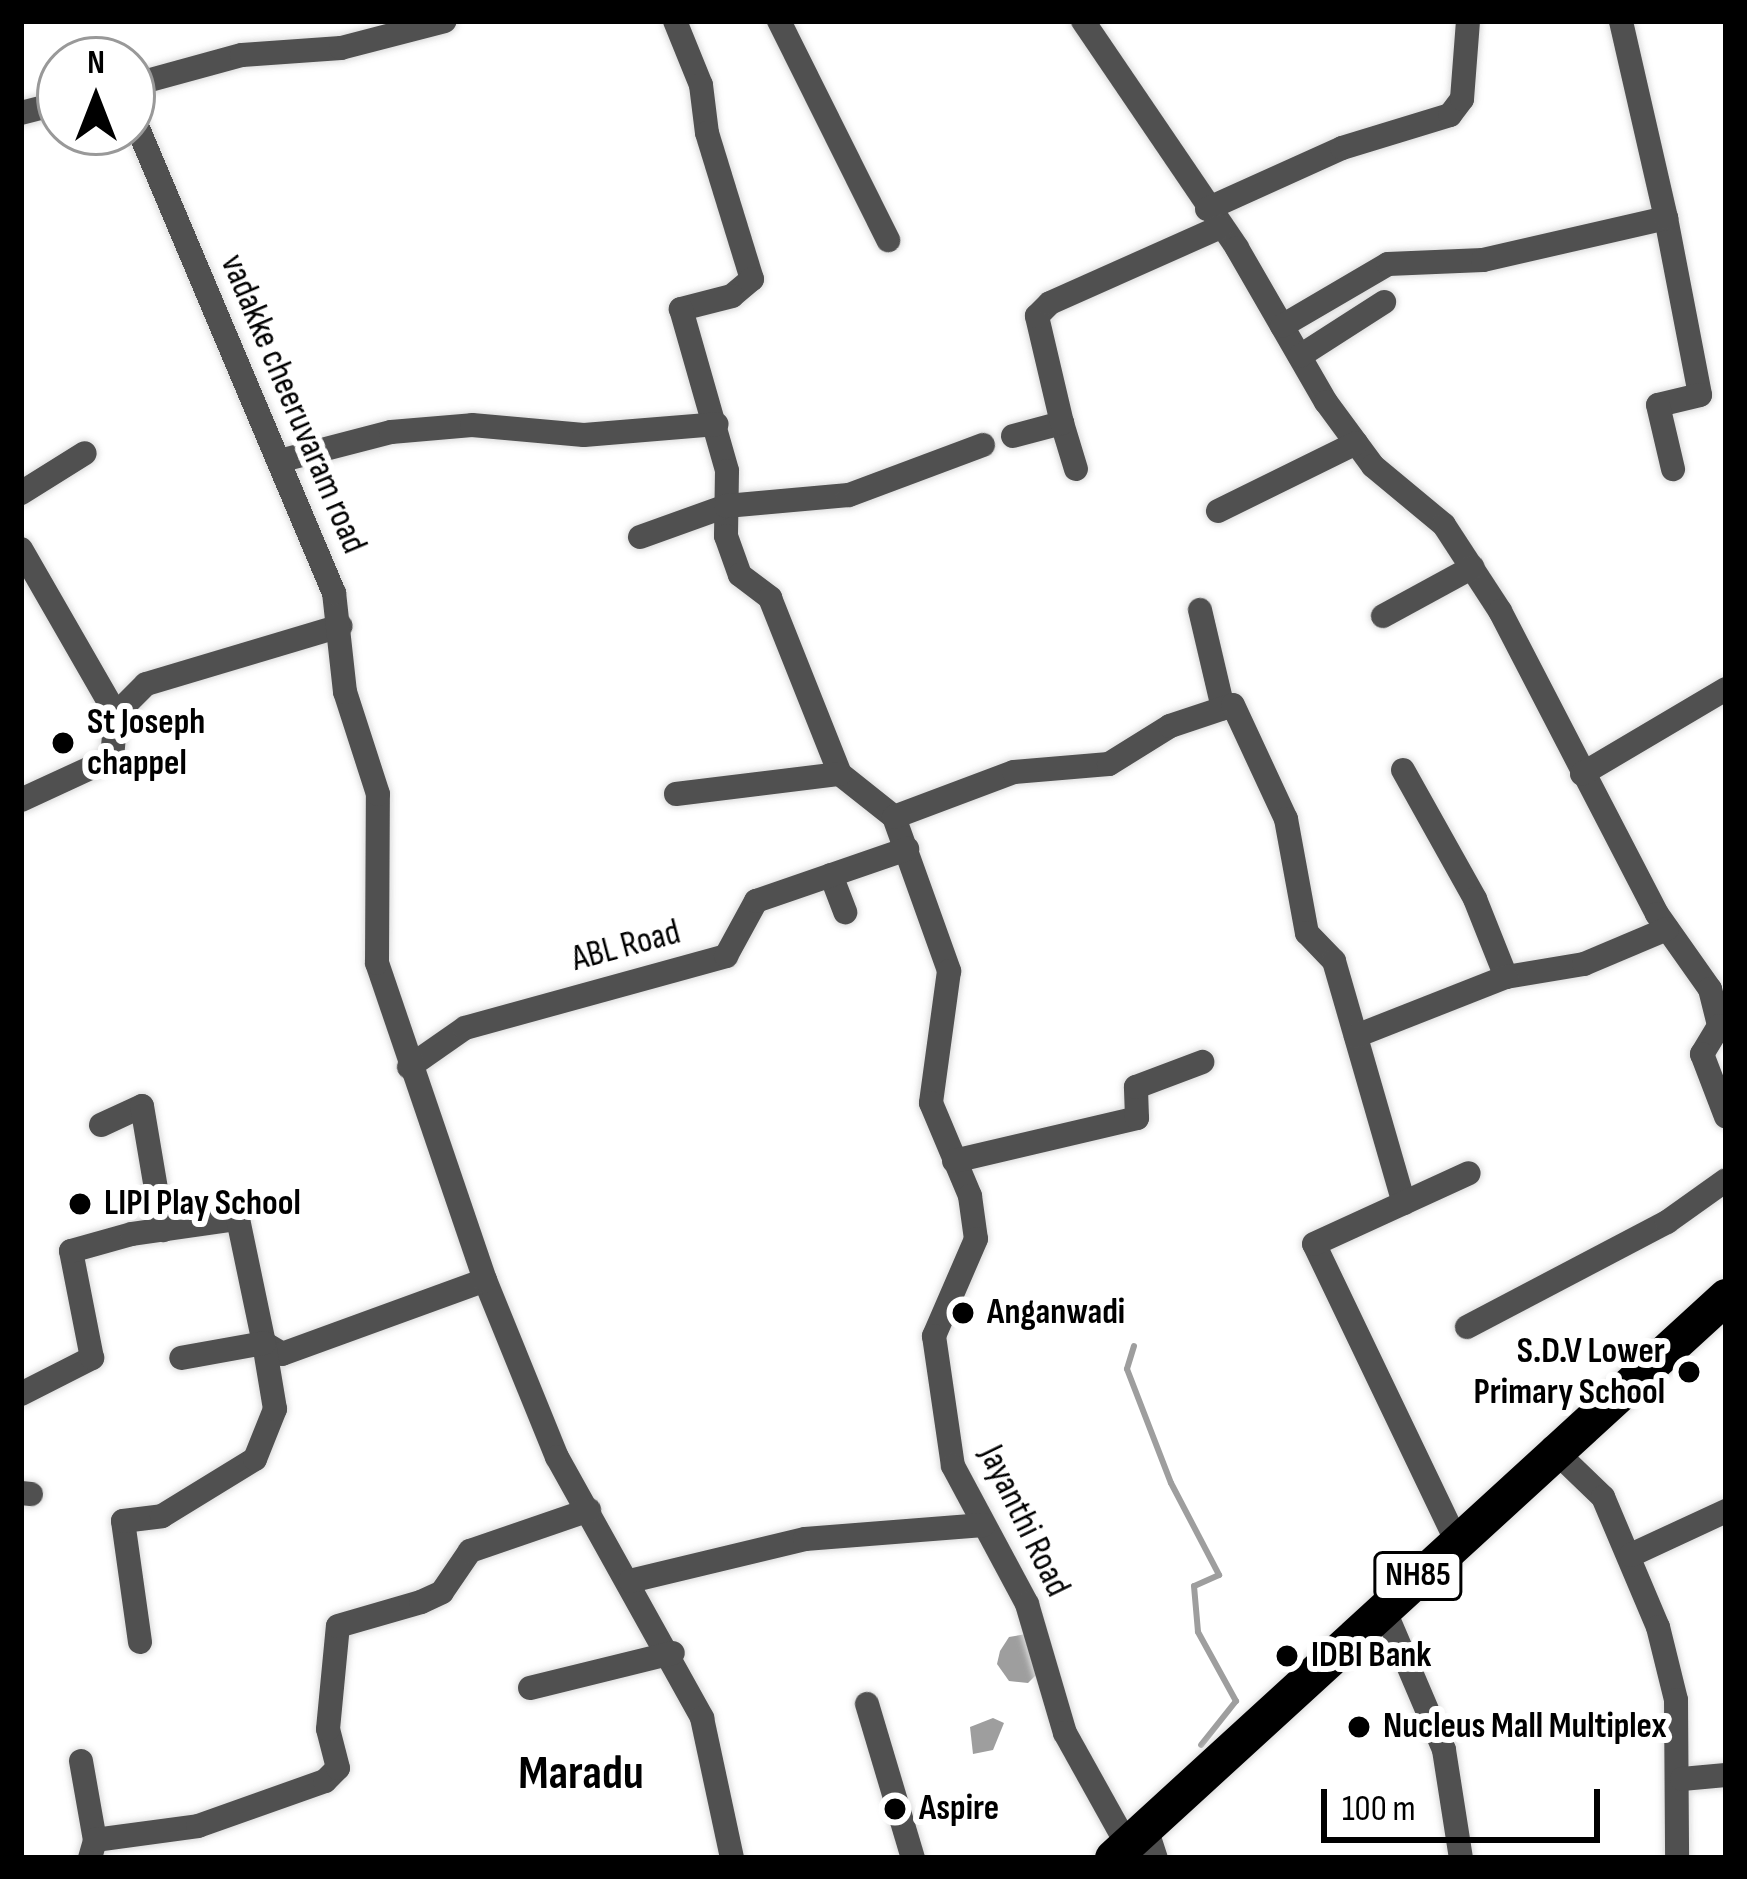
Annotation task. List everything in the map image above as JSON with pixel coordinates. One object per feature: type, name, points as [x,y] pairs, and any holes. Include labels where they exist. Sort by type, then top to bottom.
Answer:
[{"type":"highway","name":"NH85","points":[[1136,1848],[1552,1448],[1726,1297]]},
{"type":"street","points":[[156,79],[242,56],[340,48],[445,21]]},
{"type":"street","points":[[675,21],[701,85],[707,133],[752,279],[732,296],[681,309],[717,424],[725,536],[740,575],[770,598],[840,774],[894,817],[1014,772],[1108,764],[1170,726],[1233,705],[1286,819],[1307,933],[1334,961],[1404,1203]]},
{"type":"street","points":[[778,21],[887,240]]},
{"type":"street","points":[[1082,21],[1357,443],[1444,525],[1454,580],[1582,774],[1667,929],[1710,989],[1719,1026],[1702,1054],[1726,1117]]},
{"type":"street","points":[[1076,469],[1037,316],[1186,244],[1214,218],[1342,148],[1450,115],[1462,99],[1468,21]]},
{"type":"street","points":[[1621,21],[1700,394],[1658,405],[1673,469]]},
{"type":"street","name":"vadakke cheeruvaram road","points":[[149,156],[198,281],[283,460],[340,626],[345,692],[378,794],[377,963],[410,1066],[485,1280],[557,1457],[673,1653],[702,1718],[732,1858]]},
{"type":"street","points":[[1282,326],[1388,264],[1483,260],[1666,218]]},
{"type":"street","points":[[1300,356],[1384,302]]},
{"type":"street","points":[[1013,436],[1062,423]]},
{"type":"street","points":[[283,460],[392,432],[472,425],[584,435],[717,424]]},
{"type":"street","points":[[1218,511],[1357,443]]},
{"type":"street","points":[[640,537],[726,506],[849,495],[983,445]]},
{"type":"street","points":[[21,493],[85,453]]},
{"type":"street","points":[[21,549],[116,714],[112,758],[21,800]]},
{"type":"street","points":[[1383,616],[1454,580]]},
{"type":"street","points":[[1200,610],[1223,708]]},
{"type":"street","points":[[116,714],[146,684],[340,626]]},
{"type":"street","points":[[1582,774],[1726,689]]},
{"type":"street","points":[[1403,770],[1474,899],[1506,977]]},
{"type":"street","points":[[676,794],[840,774]]},
{"type":"street","name":"Jayanthi Road","points":[[894,817],[942,941],[951,999],[931,1103],[970,1196],[976,1239],[934,1336],[935,1381],[953,1466],[1027,1604],[1065,1733],[1136,1848]]},
{"type":"street","name":"ABL Road","points":[[410,1066],[465,1028],[726,956],[756,901],[907,849]]},
{"type":"street","points":[[831,875],[844,912]]},
{"type":"street","points":[[1356,1036],[1506,977],[1584,964],[1667,929]]},
{"type":"street","points":[[954,1161],[1137,1118],[1136,1087],[1202,1062]]},
{"type":"street","points":[[101,1125],[142,1106],[164,1230]]},
{"type":"street","points":[[1456,1540],[1314,1244],[1469,1173]]},
{"type":"street","points":[[1467,1327],[1629,1244],[1726,1180]]},
{"type":"street","points":[[21,1394],[92,1358],[71,1251],[238,1219],[275,1409],[255,1459],[162,1516],[123,1521],[140,1642]]},
{"type":"street","points":[[182,1358],[264,1343],[282,1354],[485,1280]]},
{"type":"street","points":[[1552,1448],[1603,1497],[1631,1555],[1676,1700],[1682,1778],[1677,1858]]},
{"type":"street","points":[[81,1761],[93,1849],[198,1826],[326,1781],[338,1768],[328,1729],[338,1626],[421,1602],[442,1592],[470,1551],[589,1510]]},
{"type":"street","points":[[1631,1555],[1726,1511]]},
{"type":"street","points":[[630,1581],[805,1539],[983,1525]]},
{"type":"street","points":[[1384,1609],[1444,1750],[1461,1858]]},
{"type":"street","points":[[530,1688],[673,1653]]},
{"type":"street","points":[[867,1704],[914,1858]]},
{"type":"street","points":[[1682,1778],[1726,1774]]},
{"type":"shaded area","points":[[1026,1634],[1042,1669],[1028,1683],[1009,1681],[997,1664],[1000,1651],[1009,1637]]},
{"type":"shaded area","points":[[993,1718],[1004,1723],[993,1750],[973,1754],[970,1727]]},
{"type":"waterway","points":[[1134,1346],[1127,1369],[1171,1483],[1219,1575],[1194,1586],[1198,1632],[1236,1701],[1201,1745]]},
{"type":"place","name":"St Joseph chappel","points":[[63,743]]},
{"type":"place","name":"LIPI Play School","points":[[80,1204]]},
{"type":"place","name":"Anganwadi","points":[[963,1313]]},
{"type":"place","name":"S.D.V Lower Primary School","points":[[1689,1372]]},
{"type":"place","name":"IDBI Bank","points":[[1287,1656]]},
{"type":"place","name":"Nucleus Mall Multiplex","points":[[1359,1727]]},
{"type":"place","name":"Aspire","points":[[895,1809]]},
{"type":"district","name":"Maradu","points":[[581,1774]]}]
